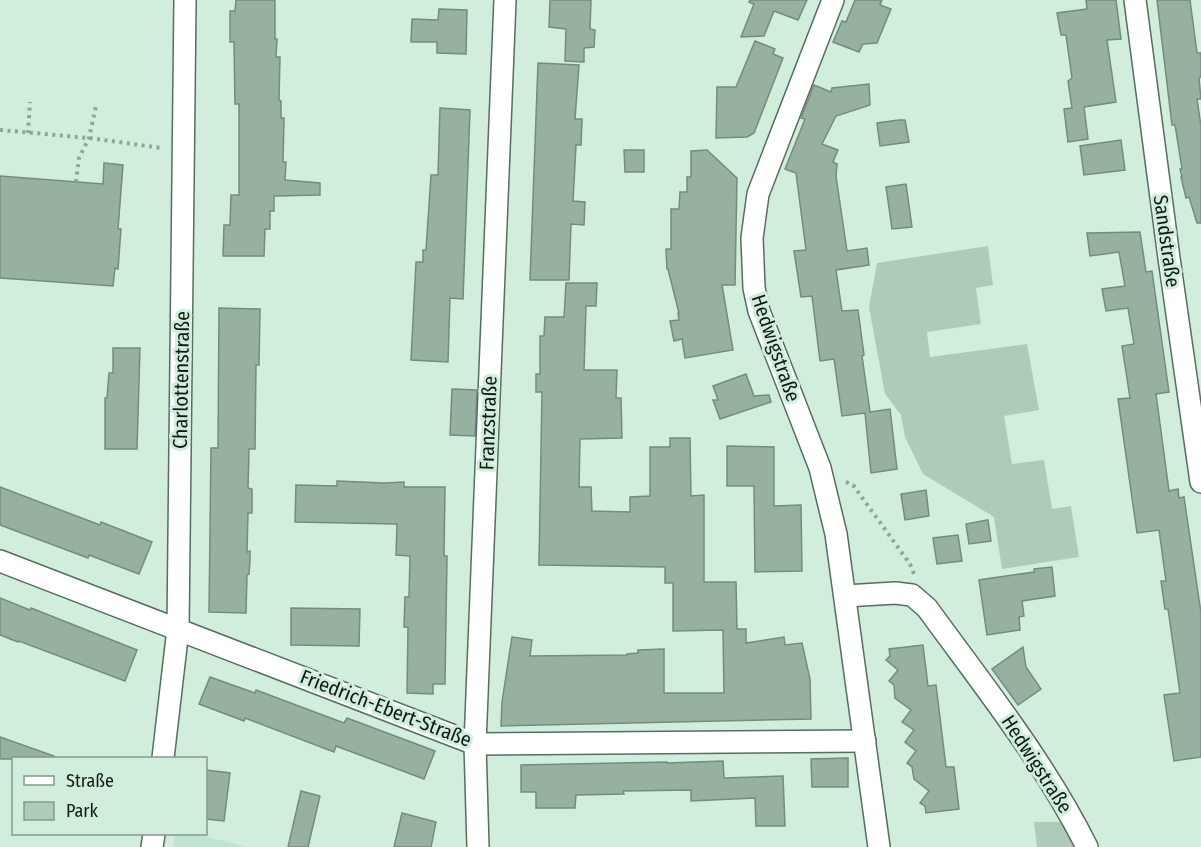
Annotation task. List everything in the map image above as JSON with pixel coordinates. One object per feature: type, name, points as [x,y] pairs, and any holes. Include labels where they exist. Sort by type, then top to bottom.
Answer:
[{"type":"street","name":"Charlottenstraße","points":[[163,757],[178,629],[185,0]]},
{"type":"street","name":"Franzstraße","points":[[478,847],[475,744],[505,0]]},
{"type":"street","name":"Hedwigstraße","points":[[832,0],[758,194],[752,238],[754,288],[759,311],[820,468],[836,534],[879,847]]},
{"type":"street","name":"Sandstraße","points":[[1135,0],[1168,258],[1201,482]]},
{"type":"street","name":"Friedrich-Ebert-Straße","points":[[0,561],[475,744],[865,741]]},
{"type":"street","name":"Hedwigstraße","points":[[845,596],[895,593],[912,595],[927,608],[1025,742],[1087,847]]},
{"type":"path","points":[[28,133],[30,102]]},
{"type":"path","points":[[76,182],[79,158],[89,138],[96,105]]},
{"type":"path","points":[[0,130],[89,138],[184,151]]},
{"type":"path","points":[[820,468],[853,485],[910,564],[914,575]]},
{"type":"shaded area","points":[[174,835],[199,835],[247,847],[173,847]]},
{"type":"green space","points":[[988,246],[993,285],[976,288],[981,324],[927,332],[930,357],[1027,344],[1039,410],[1004,416],[1012,464],[1044,460],[1052,509],[1071,506],[1079,557],[1002,569],[994,517],[923,474],[905,437],[901,415],[885,394],[869,307],[877,263]]},
{"type":"green space","points":[[1034,822],[1063,822],[1075,847],[1037,847]]},
{"type":"building","points":[[236,0],[275,0],[276,57],[280,57],[279,100],[281,101],[281,118],[284,118],[285,180],[320,183],[320,195],[274,196],[274,211],[270,211],[270,229],[265,229],[264,256],[223,256],[224,225],[230,225],[231,195],[239,195],[239,104],[235,104],[234,42],[230,42],[230,11],[235,11]]},
{"type":"building","points":[[550,0],[591,0],[590,29],[595,30],[594,47],[584,48],[584,62],[565,61],[566,29],[549,27]]},
{"type":"building","points":[[750,0],[807,0],[798,20],[774,11],[764,36],[741,37],[754,4],[749,2]]},
{"type":"building","points":[[855,0],[882,0],[880,5],[891,9],[877,43],[863,44],[859,52],[833,42],[842,21],[846,22]]},
{"type":"building","points":[[1086,0],[1116,0],[1121,39],[1107,40],[1116,102],[1084,107],[1088,139],[1068,142],[1064,109],[1072,108],[1068,81],[1072,78],[1066,35],[1061,35],[1057,13],[1087,9]]},
{"type":"building","points":[[1157,0],[1190,0],[1197,53],[1201,53],[1201,77],[1199,78],[1201,99],[1197,99],[1201,126],[1201,223],[1197,223],[1189,197],[1186,198],[1181,177],[1180,169],[1182,169],[1175,125],[1172,125]]},
{"type":"building","points":[[439,9],[467,10],[466,54],[437,53],[437,42],[411,42],[412,19],[438,20]]},
{"type":"building","points":[[755,41],[775,49],[773,54],[783,58],[754,133],[747,137],[716,138],[717,87],[736,87]]},
{"type":"building","points":[[538,63],[579,65],[575,119],[582,119],[581,145],[576,145],[573,201],[585,202],[584,225],[571,224],[569,280],[530,280]]},
{"type":"building","points":[[869,84],[870,105],[836,116],[822,144],[838,150],[833,162],[837,164],[836,176],[847,251],[867,248],[869,265],[836,270],[842,311],[858,310],[870,412],[890,409],[897,469],[871,473],[865,413],[842,416],[834,359],[820,361],[812,296],[801,297],[794,251],[806,250],[796,173],[785,169],[805,119],[801,118],[814,85],[831,92],[832,88]]},
{"type":"building","points":[[440,108],[470,110],[463,299],[450,298],[448,362],[411,360],[416,262],[423,262],[423,250],[426,250],[431,175],[438,175]]},
{"type":"building","points":[[905,120],[909,142],[880,146],[877,123]]},
{"type":"building","points":[[1121,140],[1125,170],[1084,175],[1080,146]]},
{"type":"building","points":[[624,150],[644,150],[644,172],[625,172]]},
{"type":"building","points":[[707,150],[737,178],[735,285],[722,285],[733,350],[685,358],[682,339],[674,341],[670,321],[679,320],[679,313],[667,269],[666,249],[671,249],[671,209],[679,209],[680,192],[687,192],[687,177],[691,177],[691,151]]},
{"type":"building","points":[[104,163],[123,165],[118,229],[121,229],[118,269],[115,268],[113,286],[0,278],[0,176],[103,184]]},
{"type":"building","points":[[906,184],[912,227],[892,229],[886,187]]},
{"type":"building","points":[[1140,232],[1146,272],[1152,271],[1169,392],[1156,394],[1169,491],[1178,489],[1179,498],[1184,497],[1201,613],[1201,757],[1174,761],[1164,695],[1180,693],[1168,609],[1165,609],[1161,581],[1166,581],[1159,530],[1137,533],[1118,399],[1130,398],[1122,346],[1134,344],[1128,308],[1106,311],[1102,289],[1125,286],[1119,252],[1090,256],[1087,233]]},
{"type":"building","points":[[566,283],[597,283],[596,306],[586,306],[584,370],[617,370],[616,398],[621,398],[622,438],[580,439],[579,487],[591,487],[592,511],[630,512],[630,497],[650,496],[650,447],[670,447],[670,438],[690,438],[691,496],[704,495],[704,582],[736,582],[737,629],[746,629],[746,643],[784,637],[785,645],[802,643],[810,679],[811,719],[501,726],[502,702],[512,637],[532,640],[530,656],[627,655],[638,653],[638,650],[664,649],[664,693],[724,693],[723,630],[673,631],[673,583],[665,583],[665,567],[539,565],[542,392],[536,392],[536,374],[540,374],[540,336],[544,336],[545,317],[564,317]]},
{"type":"building","points":[[219,308],[260,309],[259,365],[256,365],[255,449],[249,449],[248,488],[252,489],[252,513],[248,513],[247,552],[250,551],[250,561],[247,575],[246,613],[209,612],[211,448],[218,448]]},
{"type":"building","points":[[113,348],[140,348],[137,449],[105,449],[105,398],[107,398],[109,373],[113,373]]},
{"type":"building","points":[[746,374],[754,396],[769,395],[771,402],[720,419],[713,400],[718,400],[713,386]]},
{"type":"building","points":[[452,389],[477,390],[475,436],[450,435]]},
{"type":"building","points":[[727,446],[774,447],[774,506],[801,505],[802,571],[755,572],[754,486],[727,486]]},
{"type":"building","points":[[337,481],[404,482],[404,487],[445,487],[444,556],[447,556],[445,684],[433,684],[433,694],[407,693],[408,627],[404,627],[405,597],[409,597],[410,556],[396,555],[397,524],[295,522],[296,485],[337,486]]},
{"type":"building","points":[[0,487],[152,542],[139,574],[89,555],[88,558],[0,525]]},
{"type":"building","points":[[926,490],[929,516],[905,520],[901,494]]},
{"type":"building","points":[[988,520],[991,541],[969,544],[966,524]]},
{"type":"building","points":[[958,535],[962,561],[937,564],[933,538]]},
{"type":"building","points":[[1052,567],[1055,596],[1022,601],[1024,616],[1019,617],[1020,630],[987,635],[979,580]]},
{"type":"building","points":[[0,598],[137,650],[125,681],[0,635]]},
{"type":"building","points":[[291,608],[360,609],[359,646],[291,645]]},
{"type":"building","points":[[923,645],[928,686],[936,685],[946,767],[954,767],[959,809],[926,813],[925,806],[920,803],[929,791],[914,779],[912,767],[907,763],[916,751],[905,742],[914,730],[902,722],[911,710],[895,698],[894,685],[889,681],[898,670],[886,660],[890,656],[889,649]]},
{"type":"building","points":[[1023,647],[1026,667],[1041,689],[1018,705],[992,669]]},
{"type":"building","points":[[210,677],[255,693],[256,690],[344,723],[347,718],[435,751],[424,779],[336,746],[334,752],[245,718],[244,721],[199,704]]},
{"type":"building","points":[[0,737],[54,756],[12,757],[12,759],[0,759]]},
{"type":"building","points":[[848,758],[848,787],[812,787],[811,759]]},
{"type":"building","points":[[723,761],[724,778],[783,776],[785,826],[756,826],[755,798],[691,801],[691,790],[623,791],[624,794],[576,795],[575,808],[536,808],[536,792],[521,792],[521,765]]},
{"type":"building","points":[[207,770],[230,773],[224,821],[207,819]]},
{"type":"building","points":[[301,791],[320,796],[308,847],[288,847]]},
{"type":"building","points":[[402,813],[436,822],[431,847],[394,847]]}]
